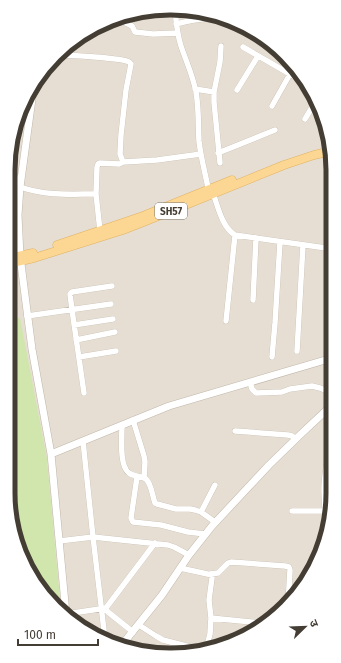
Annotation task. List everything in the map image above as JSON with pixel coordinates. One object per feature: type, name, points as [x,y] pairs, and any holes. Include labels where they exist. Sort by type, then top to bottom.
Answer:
[{"type":"main road","name":"SH57","points":[[15,259],[20,259],[123,230],[281,161],[311,151],[325,148]]},
{"type":"main road","name":"SH57","points":[[15,261],[32,253],[143,216],[284,165],[325,152]]},
{"type":"street","points":[[175,15],[180,44],[195,89],[201,154],[210,192],[231,233],[235,235],[326,248]]},
{"type":"street","points":[[176,24],[206,19]]},
{"type":"street","points":[[124,22],[132,26],[135,32],[153,34],[178,33]]},
{"type":"street","points":[[220,164],[214,110],[214,92],[220,62],[221,46]]},
{"type":"street","points":[[243,47],[294,77]]},
{"type":"street","points":[[67,55],[128,61],[131,64],[126,90],[121,135],[120,154],[123,162]]},
{"type":"street","points":[[237,90],[258,56]]},
{"type":"street","points":[[272,106],[290,74]]},
{"type":"street","points":[[195,89],[214,92]]},
{"type":"street","points":[[32,101],[20,187],[18,215],[20,259],[32,349],[51,454],[65,606]]},
{"type":"street","points":[[305,119],[312,107]]},
{"type":"street","points":[[218,153],[275,130]]},
{"type":"street","points":[[100,231],[96,194],[98,164],[119,164],[123,162],[156,160],[201,154]]},
{"type":"street","points":[[15,176],[20,187],[36,192],[57,194],[96,194]]},
{"type":"street","points":[[15,228],[19,228]]},
{"type":"street","points":[[226,321],[235,235]]},
{"type":"street","points":[[253,300],[256,238]]},
{"type":"street","points":[[272,357],[280,242]]},
{"type":"street","points":[[297,351],[303,245]]},
{"type":"street","points":[[84,393],[70,296],[72,292],[112,286]]},
{"type":"street","points":[[27,316],[111,304]]},
{"type":"street","points":[[74,325],[113,319]]},
{"type":"street","points":[[76,340],[115,332]]},
{"type":"street","points":[[79,357],[116,351]]},
{"type":"street","points":[[51,454],[169,406],[326,360]]},
{"type":"street","points":[[250,382],[252,389],[256,393],[282,392],[290,389],[312,386],[326,390]]},
{"type":"street","points":[[125,641],[162,595],[189,555],[215,522],[269,465],[326,411]]},
{"type":"street","points":[[133,420],[144,456],[144,478],[149,484],[154,501],[157,504],[176,509],[190,509],[200,512],[215,522]]},
{"type":"street","points":[[122,425],[122,459],[126,470],[129,474],[144,478]]},
{"type":"street","points":[[235,431],[288,435],[296,439]]},
{"type":"street","points":[[83,441],[105,633]]},
{"type":"street","points":[[326,471],[324,486],[326,498]]},
{"type":"street","points":[[136,477],[131,518],[133,522],[161,525],[188,532],[206,534]]},
{"type":"street","points":[[200,512],[215,485]]},
{"type":"street","points":[[292,511],[325,511]]},
{"type":"street","points":[[59,541],[93,537],[155,543],[174,547],[189,555]]},
{"type":"street","points":[[103,609],[155,543]]},
{"type":"street","points":[[180,568],[211,574],[218,573],[228,563],[285,566],[289,567],[290,570],[289,593]]},
{"type":"street","points":[[207,644],[210,634],[211,618],[209,600],[212,578],[211,574]]},
{"type":"street","points":[[73,613],[103,609],[133,632]]},
{"type":"street","points":[[211,618],[256,622]]},
{"type":"street","points":[[139,625],[163,640],[190,647]]},
{"type":"shaded area","points":[[181,15],[211,20],[239,31],[265,47],[287,68],[300,84],[318,121],[325,150],[326,503],[321,533],[310,561],[294,587],[273,609],[257,622],[239,632],[211,643],[191,647],[150,647],[130,643],[102,632],[76,616],[54,595],[41,579],[31,561],[20,533],[16,513],[15,160],[20,130],[31,102],[47,76],[68,54],[84,41],[121,23],[150,16]]},
{"type":"green space","points":[[15,318],[20,318],[47,459],[60,601],[41,579],[31,561],[20,533],[16,513]]}]
